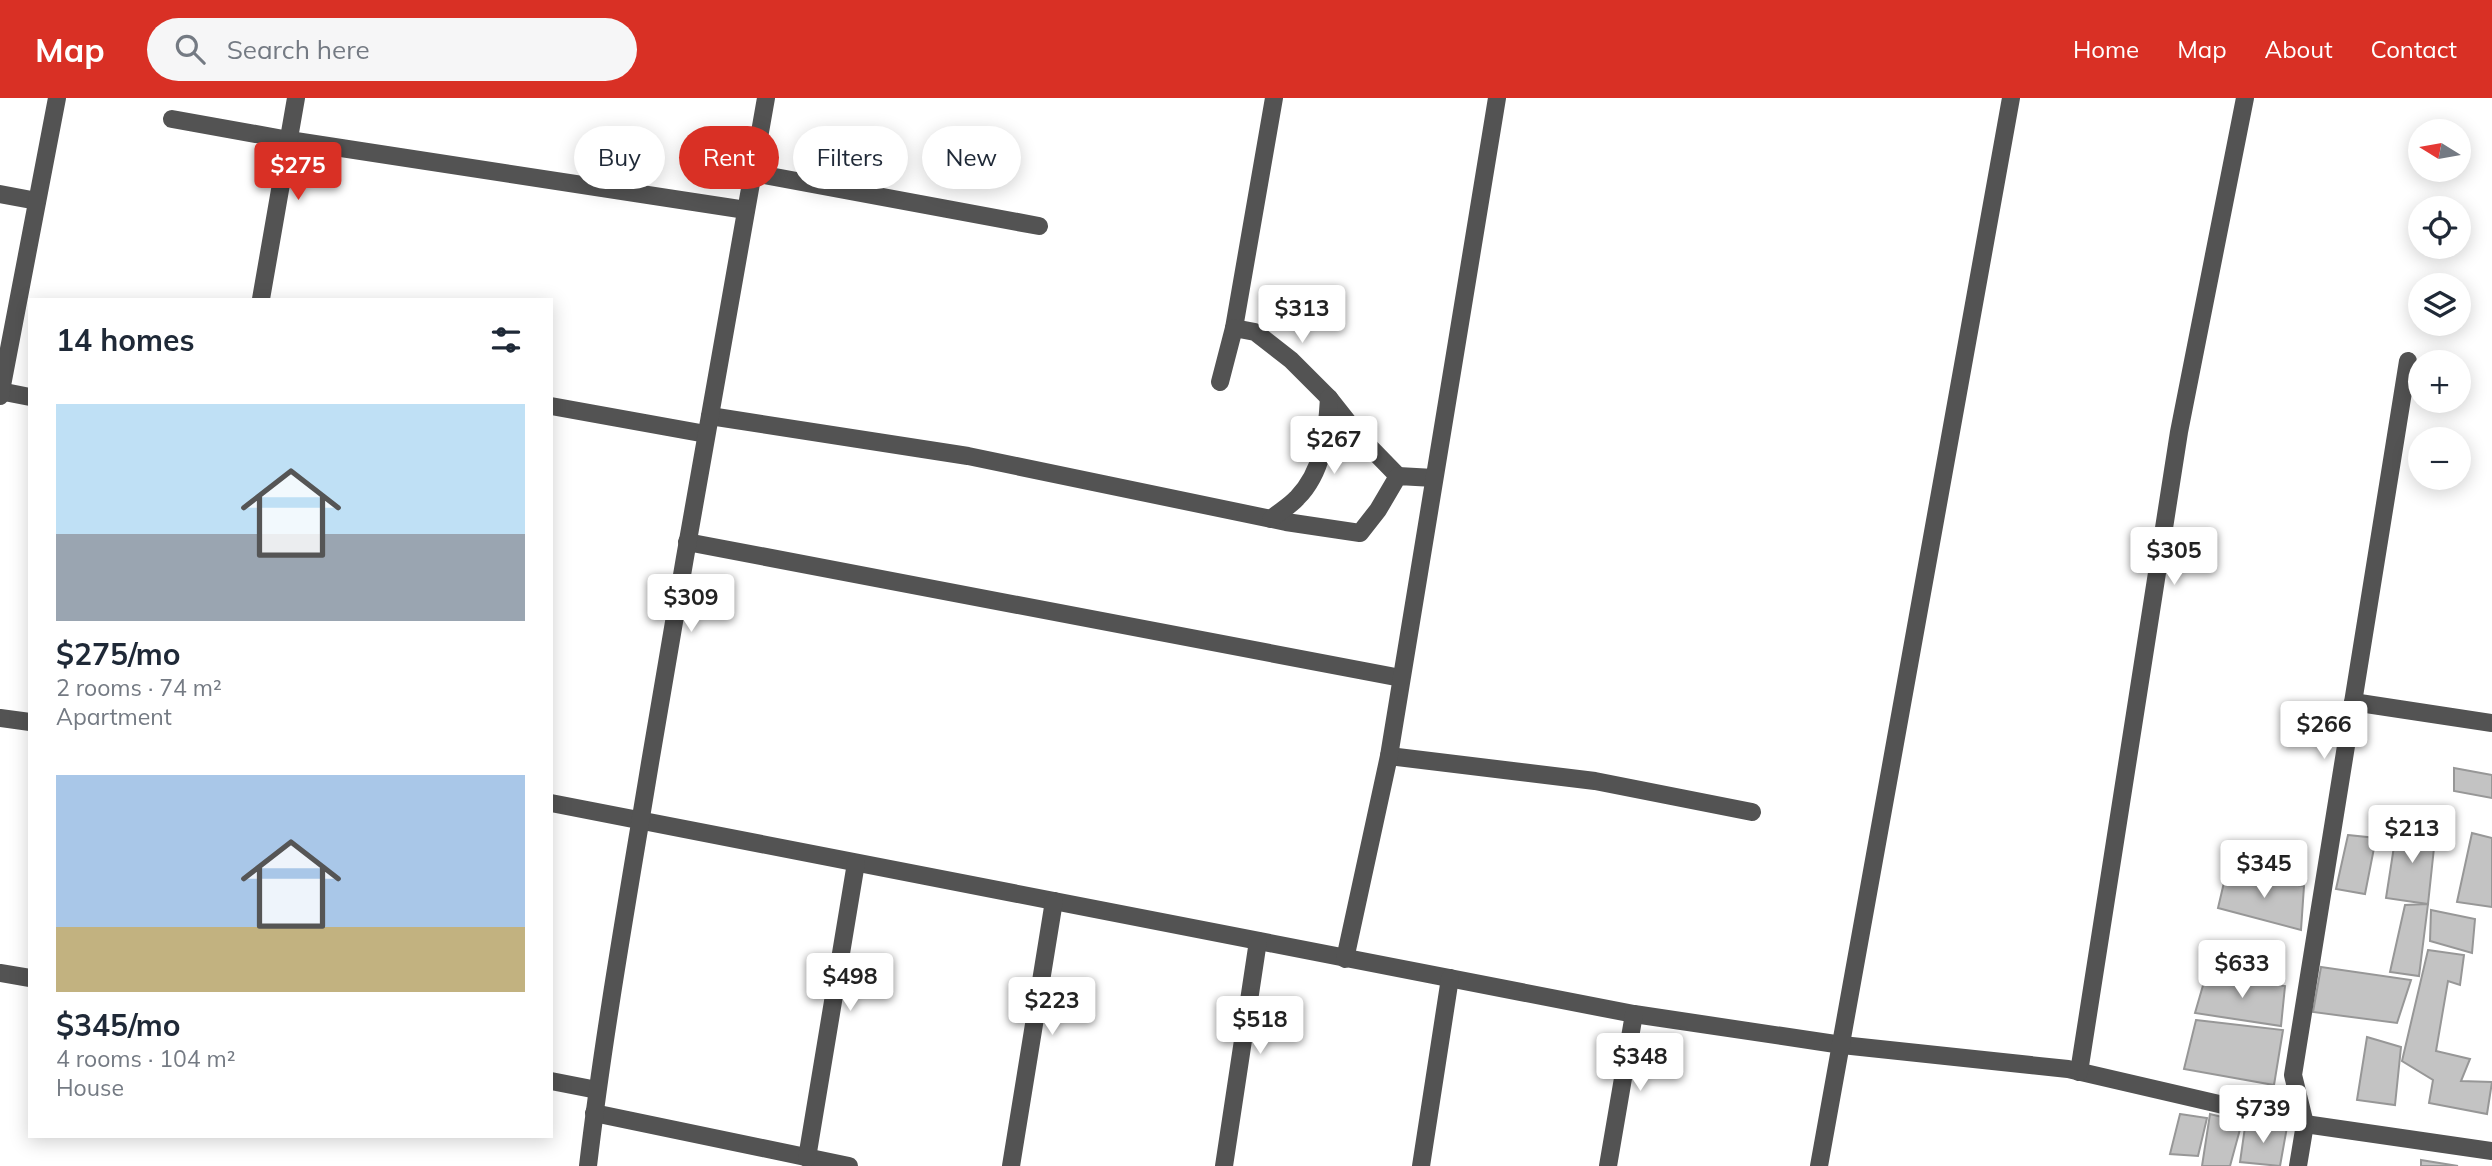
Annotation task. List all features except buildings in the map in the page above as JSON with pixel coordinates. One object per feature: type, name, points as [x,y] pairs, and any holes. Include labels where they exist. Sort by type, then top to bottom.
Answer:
[{"type":"street","points":[[28,397],[0,393],[57,98]]},
{"type":"street","points":[[261,298],[296,98]]},
{"type":"street","points":[[761,126],[766,98]]},
{"type":"street","points":[[1220,382],[1234,328],[1274,98]]},
{"type":"street","points":[[1345,960],[1389,756],[1497,98]]},
{"type":"street","points":[[1819,1166],[2011,98]]},
{"type":"street","points":[[2079,1072],[2179,432],[2245,98]]},
{"type":"street","points":[[172,119],[289,140],[746,210]]},
{"type":"street","points":[[779,178],[1039,226]]},
{"type":"street","points":[[588,1166],[597,1090],[640,821],[750,189]]},
{"type":"street","points":[[0,194],[37,201]]},
{"type":"street","points":[[1234,328],[1255,332],[1291,360],[1398,475],[1434,478]]},
{"type":"street","points":[[2298,1166],[2305,1124],[2292,1075],[2408,361]]},
{"type":"street","points":[[1270,519],[1298,497],[1318,465],[1327,434],[1329,398]]},
{"type":"street","points":[[553,405],[968,456],[1270,519],[1360,533],[1378,510],[1398,475]]},
{"type":"street","points":[[687,542],[1401,678]]},
{"type":"street","points":[[2353,702],[2492,723]]},
{"type":"street","points":[[0,718],[28,722]]},
{"type":"street","points":[[1389,756],[1595,781],[1752,812]]},
{"type":"street","points":[[553,803],[1345,960],[1634,1014],[1842,1045],[2079,1072],[2305,1124],[2492,1151]]},
{"type":"street","points":[[807,1158],[856,863]]},
{"type":"street","points":[[1012,1166],[1054,901]]},
{"type":"street","points":[[1224,1166],[1258,941]]},
{"type":"street","points":[[0,973],[28,978]]},
{"type":"street","points":[[1421,1166],[1450,978]]},
{"type":"street","points":[[1608,1166],[1634,1014]]},
{"type":"street","points":[[553,1081],[597,1090]]},
{"type":"street","points":[[594,1113],[849,1166]]}]
